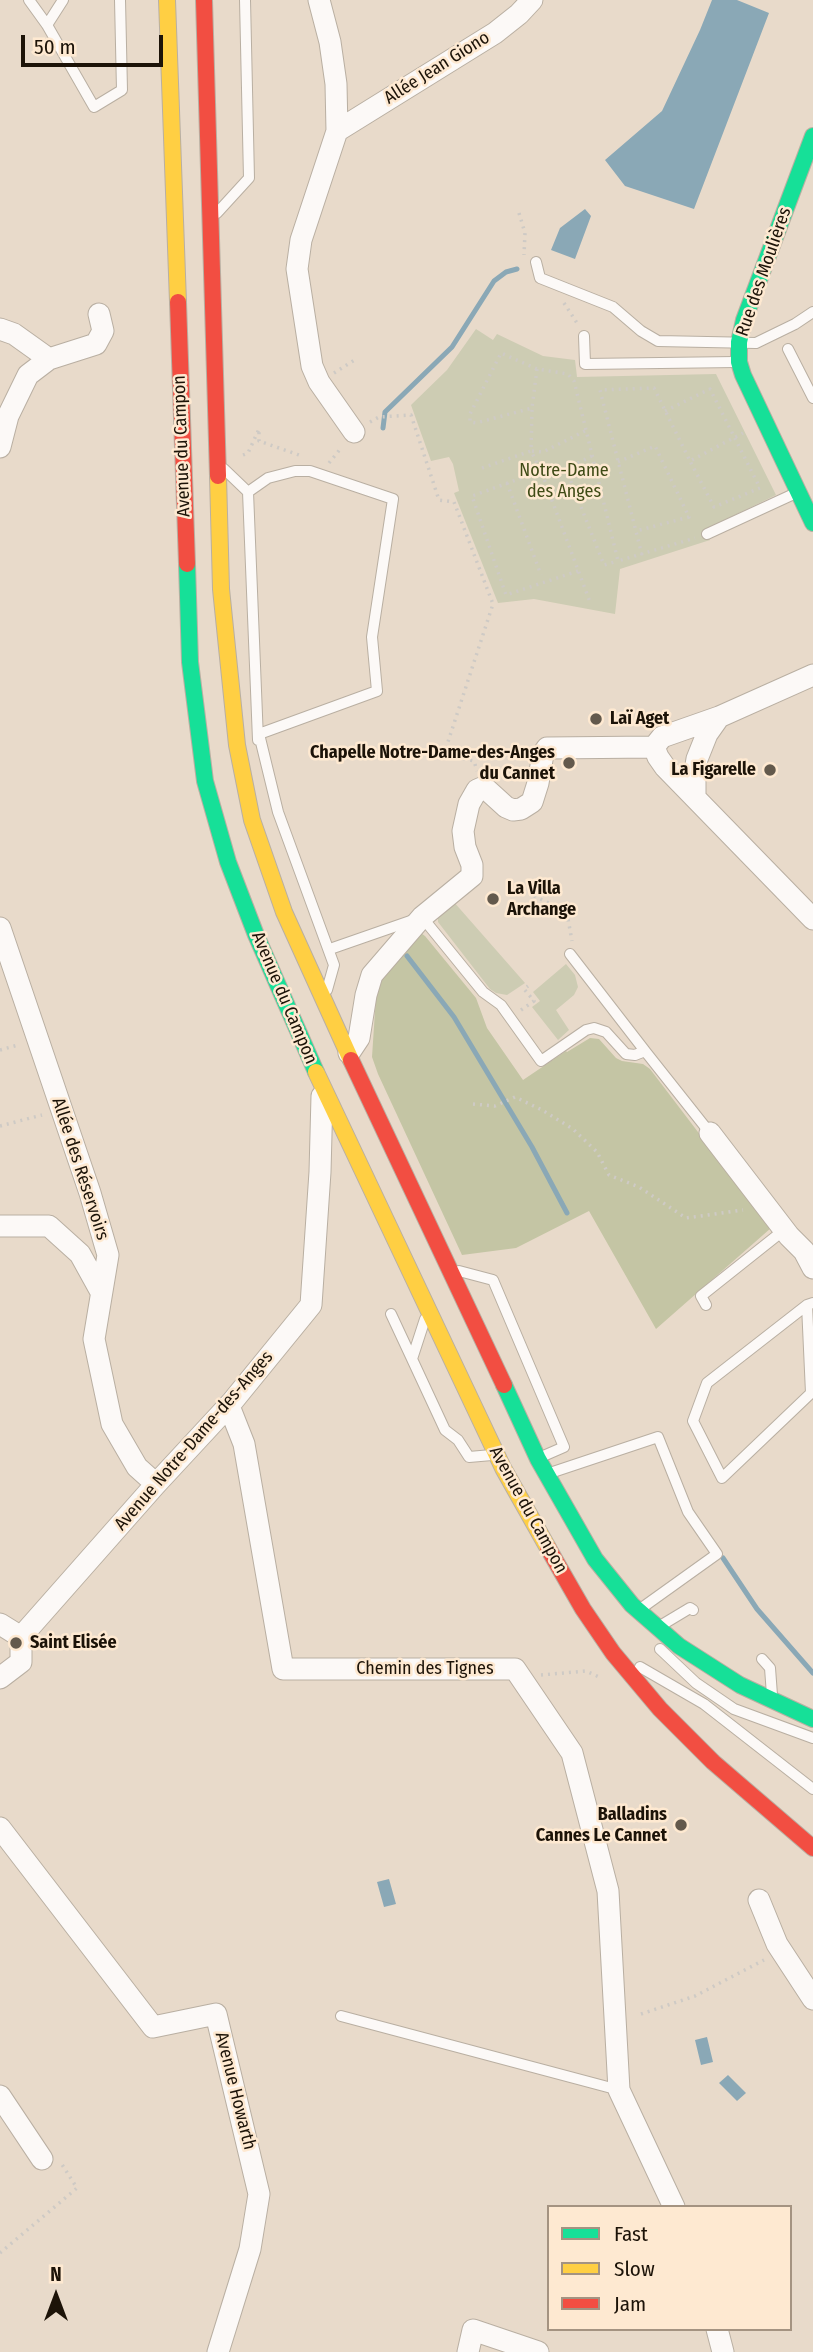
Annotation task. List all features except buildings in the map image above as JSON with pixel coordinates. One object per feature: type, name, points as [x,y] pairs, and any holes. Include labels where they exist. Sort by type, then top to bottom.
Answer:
[{"type":"main road","name":"Avenue du Campon","points":[[167,0],[190,662],[205,781],[228,862],[256,935],[352,1150],[497,1455],[583,1609],[643,1692],[713,1762],[813,1848]]},
{"type":"main road","name":"Avenue du Campon","points":[[204,0],[221,589],[235,732],[259,843],[280,901],[324,1002],[538,1459],[595,1559],[635,1608],[656,1628],[712,1668],[772,1702],[813,1719]]},
{"type":"main road","name":"Rue des Moulières","points":[[813,136],[744,320],[739,342],[739,362],[796,472],[799,492],[813,523]]},
{"type":"street","points":[[320,0],[336,84],[337,131],[300,240],[297,270],[312,366],[319,382],[354,432]]},
{"type":"street","name":"Allée Jean Giono","points":[[337,131],[495,33],[532,0]]},
{"type":"street","points":[[0,447],[8,416],[28,375],[49,359],[96,344],[103,331],[99,314]]},
{"type":"street","points":[[0,329],[14,334],[49,359]]},
{"type":"street","points":[[654,747],[662,737],[719,717],[813,675]]},
{"type":"street","points":[[695,797],[698,759],[707,734],[719,717]]},
{"type":"street","points":[[349,1053],[359,1038],[372,975],[422,917],[472,876],[472,865],[465,847],[463,831],[474,795],[480,787],[484,787],[506,807],[521,809],[532,803],[543,754],[547,748],[654,747]]},
{"type":"street","points":[[654,747],[657,757],[665,767],[813,919]]},
{"type":"street","name":"Allée des Réservoirs","points":[[0,928],[90,1193],[108,1255],[94,1339],[112,1424],[137,1467],[156,1485]]},
{"type":"street","name":"Avenue Notre-Dame-des-Anges","points":[[0,1678],[21,1661],[22,1637],[229,1406],[311,1305],[323,1087]]},
{"type":"street","points":[[710,1133],[784,1230],[804,1251],[813,1268]]},
{"type":"street","points":[[320,1172],[323,1160],[331,1150],[343,1147],[352,1150]]},
{"type":"street","points":[[0,1226],[49,1226],[80,1254],[101,1292]]},
{"type":"street","name":"Chemin des Tignes","points":[[229,1406],[244,1444],[283,1669],[515,1670],[523,1681]]},
{"type":"street","points":[[0,1624],[22,1637]]},
{"type":"street","points":[[523,1681],[572,1753],[608,1891],[619,2090],[673,2205]]},
{"type":"street","name":"Avenue Howarth","points":[[0,1828],[153,2027],[216,2014],[260,2194],[250,2249],[218,2352]]},
{"type":"street","points":[[760,1900],[781,1951],[813,1999]]},
{"type":"street","points":[[0,2096],[42,2159]]},
{"type":"street","points":[[468,2352],[473,2330],[538,2352]]},
{"type":"street","points":[[718,2331],[723,2352]]},
{"type":"lane","points":[[29,0],[47,25],[94,107],[122,90],[120,0]]},
{"type":"lane","points":[[47,25],[63,0]]},
{"type":"lane","points":[[210,220],[249,178],[245,0]]},
{"type":"lane","points":[[536,262],[540,278],[613,307],[641,331],[658,341],[756,343],[813,312]]},
{"type":"lane","points":[[581,331],[584,364],[739,362]]},
{"type":"lane","points":[[788,349],[813,398]]},
{"type":"lane","points":[[218,462],[247,492],[259,734],[278,812],[334,965],[324,1002]]},
{"type":"lane","points":[[247,492],[268,478],[295,471],[310,471],[393,499],[372,637],[377,691],[259,734]]},
{"type":"lane","points":[[707,534],[799,492]]},
{"type":"lane","points":[[247,797],[259,734]]},
{"type":"lane","points":[[330,949],[422,917],[483,992],[501,1005],[511,1017],[541,1061],[586,1030],[594,1028],[606,1032],[626,1054],[635,1055],[645,1051]]},
{"type":"lane","points":[[570,954],[710,1133]]},
{"type":"lane","points":[[706,1305],[701,1296],[784,1230]]},
{"type":"lane","points":[[450,1269],[493,1280],[564,1447],[538,1459]]},
{"type":"lane","points":[[810,1304],[811,1393],[722,1478],[693,1421],[707,1382],[810,1304]]},
{"type":"lane","points":[[412,1359],[428,1309]]},
{"type":"lane","points":[[391,1314],[445,1430],[458,1440],[469,1457],[497,1455]]},
{"type":"lane","points":[[547,1474],[658,1437],[688,1512],[717,1554],[635,1608],[662,1652],[715,1698],[760,1720],[813,1738]]},
{"type":"lane","points":[[656,1628],[690,1608],[693,1610]]},
{"type":"lane","points":[[613,1653],[684,1690],[736,1727],[813,1789]]},
{"type":"lane","points":[[762,1659],[771,1668],[772,1702]]},
{"type":"lane","points":[[341,2016],[619,2090]]},
{"type":"path","points":[[519,213],[525,233]]},
{"type":"path","points":[[555,299],[565,303],[581,331]]},
{"type":"path","points":[[532,408],[476,424],[470,422],[470,414],[501,353],[537,369],[568,374],[574,381],[618,561]]},
{"type":"path","points":[[537,369],[532,408],[531,451],[590,602]]},
{"type":"path","points":[[642,555],[600,390],[654,388],[665,411],[690,461],[714,507],[760,488],[710,389],[665,411]]},
{"type":"path","points":[[379,416],[411,415],[439,500],[454,502],[493,604],[444,754],[474,761],[484,787]]},
{"type":"path","points":[[218,462],[248,453],[260,429],[260,441],[304,457]]},
{"type":"path","points":[[482,468],[531,451],[543,452],[585,431]]},
{"type":"path","points":[[327,466],[354,432]]},
{"type":"path","points":[[690,461],[745,432]]},
{"type":"path","points":[[618,462],[656,446],[689,517],[636,531]]},
{"type":"path","points":[[592,456],[566,469],[604,565],[707,534]]},
{"type":"path","points":[[541,471],[472,496],[506,595],[578,570]]},
{"type":"path","points":[[507,483],[541,575]]},
{"type":"path","points":[[534,896],[551,904],[568,919],[572,939],[570,954]]},
{"type":"path","points":[[511,1017],[534,1001],[524,989],[528,986]]},
{"type":"path","points":[[473,1104],[495,1106],[515,1097],[542,1110],[573,1129],[597,1152],[609,1175],[639,1187],[685,1219],[744,1210],[763,1202]]},
{"type":"path","points":[[0,1126],[61,1110]]},
{"type":"path","points":[[523,1681],[534,1676],[586,1671],[608,1681]]},
{"type":"path","points":[[641,2014],[695,1996],[781,1951]]},
{"type":"path","points":[[0,2253],[77,2188],[54,2151],[42,2159]]},
{"type":"green space","name":"Notre-Dame des Anges","points":[[476,329],[493,340],[497,334],[543,356],[575,360],[577,377],[716,374],[776,495],[706,529],[710,540],[620,569],[615,614],[534,599],[498,603],[454,493],[459,491],[453,464],[449,457],[431,461],[411,405],[447,370]]},
{"type":"green space","points":[[453,901],[525,983],[507,995],[490,989],[438,922],[438,915]]},
{"type":"green space","points":[[418,931],[476,998],[487,1028],[523,1080],[590,1038],[599,1039],[622,1061],[643,1064],[650,1069],[771,1228],[656,1329],[589,1211],[516,1248],[462,1255],[372,1057],[377,981]]},
{"type":"green space","points":[[566,964],[575,975],[578,987],[574,995],[556,1010],[569,1030],[558,1040],[532,1007],[540,1001],[533,992]]},
{"type":"water","points":[[712,0],[737,0],[769,13],[694,209],[625,186],[605,160],[662,111]]},
{"type":"water","points":[[585,209],[591,216],[575,259],[551,250],[560,228]]},
{"type":"water","points":[[389,1879],[396,1904],[384,1907],[377,1882]]},
{"type":"water","points":[[707,2037],[713,2062],[701,2065],[695,2040]]},
{"type":"water","points":[[728,2075],[746,2093],[737,2101],[719,2083]]},
{"type":"waterway","points":[[383,428],[385,412],[452,347],[494,281],[506,272],[517,269]]},
{"type":"waterway","points":[[407,956],[454,1017],[532,1147],[567,1213]]},
{"type":"waterway","points":[[723,1558],[757,1609],[813,1673]]},
{"type":"traffic: fast","points":[[813,136],[744,320],[739,342],[739,362],[743,375],[813,523]]},
{"type":"traffic: fast","points":[[187,564],[190,662],[205,781],[228,862],[256,935],[316,1072]]},
{"type":"traffic: fast","points":[[504,1385],[538,1459],[595,1559],[632,1605],[679,1646],[740,1685],[813,1719]]},
{"type":"traffic: slow","points":[[167,0],[178,302]]},
{"type":"traffic: slow","points":[[218,476],[221,589],[237,745],[252,820],[284,912],[351,1060]]},
{"type":"traffic: slow","points":[[316,1072],[503,1468],[548,1548]]},
{"type":"traffic: jam","points":[[204,0],[218,476]]},
{"type":"traffic: jam","points":[[178,302],[187,564]]},
{"type":"traffic: jam","points":[[351,1060],[504,1385]]},
{"type":"traffic: jam","points":[[548,1548],[583,1609],[613,1653],[660,1709],[713,1762],[813,1848]]},
{"type":"place","name":"Laï Aget","points":[[596,719]]},
{"type":"place","name":"Chapelle Notre-Dame-des-Anges du Cannet","points":[[569,763]]},
{"type":"place","name":"La Figarelle","points":[[770,770]]},
{"type":"place","name":"La Villa Archange","points":[[493,899]]},
{"type":"place","name":"Saint Elisée","points":[[16,1643]]},
{"type":"place","name":"Balladins Cannes Le Cannet","points":[[681,1825]]}]
